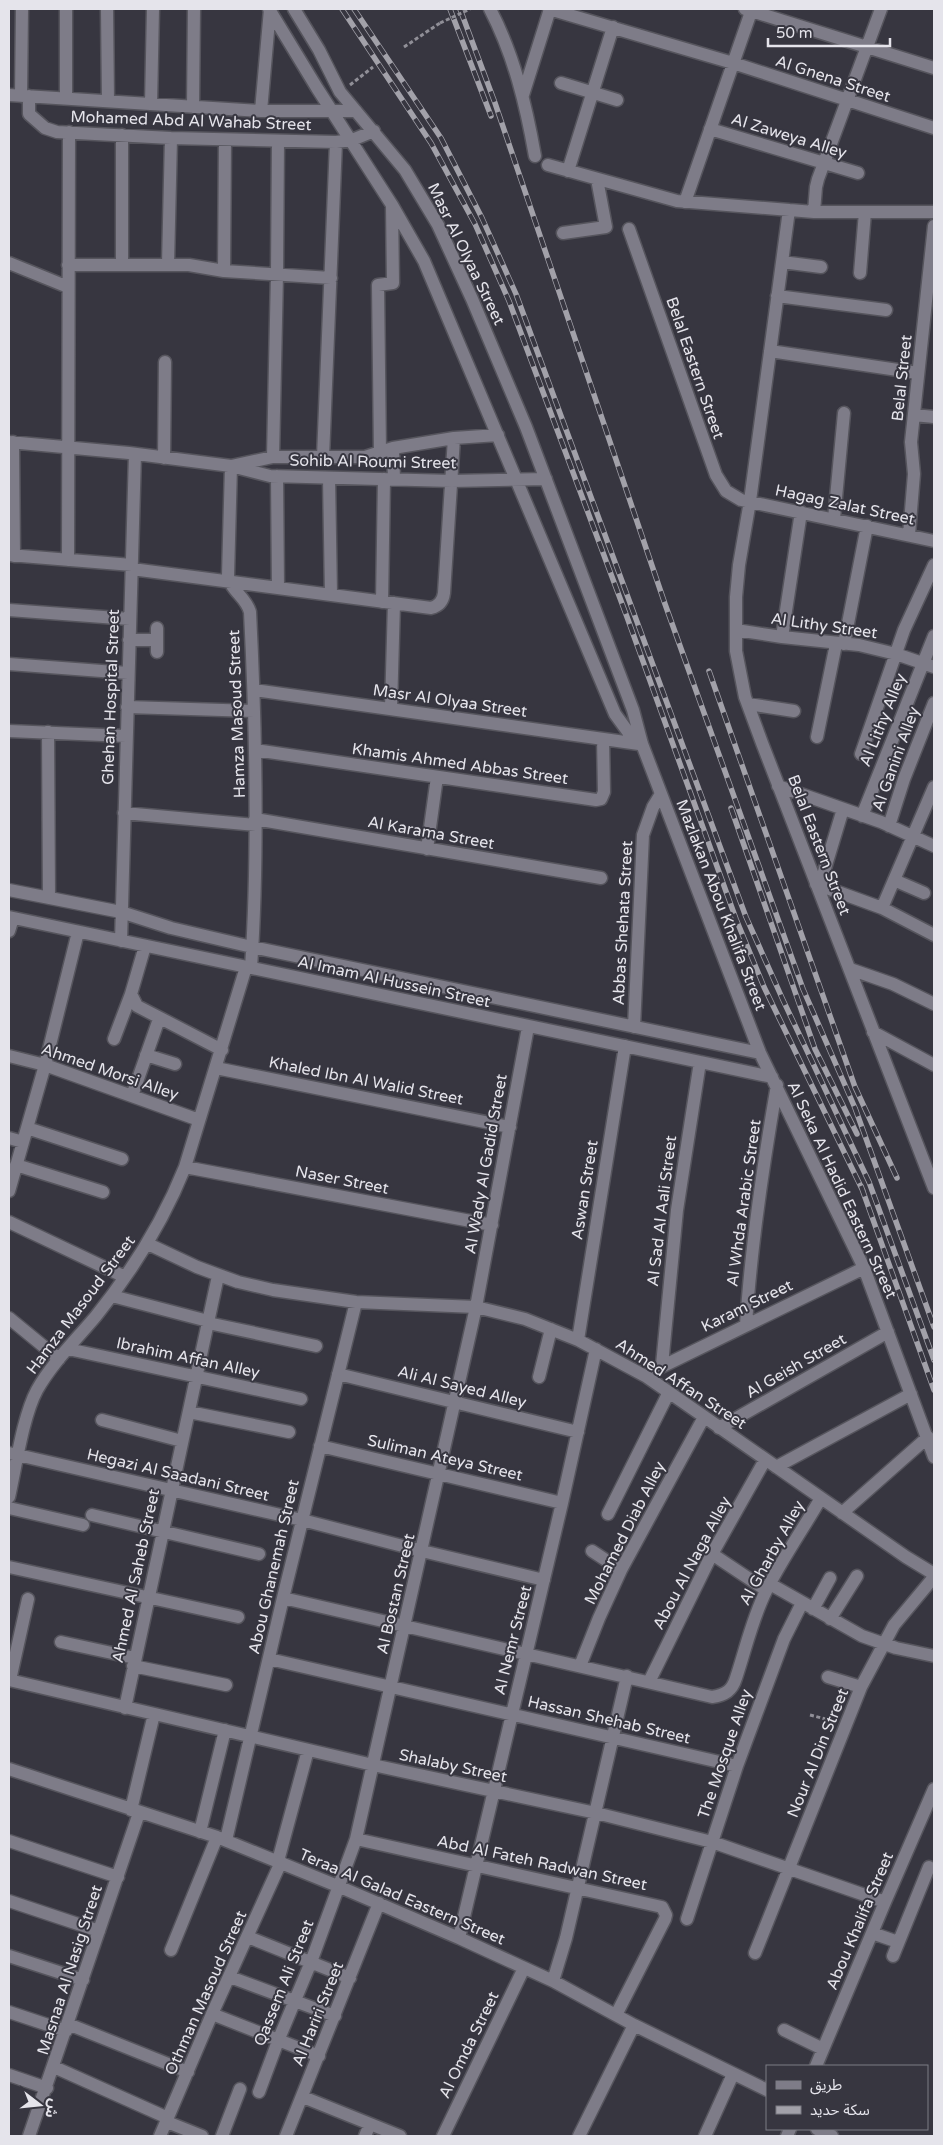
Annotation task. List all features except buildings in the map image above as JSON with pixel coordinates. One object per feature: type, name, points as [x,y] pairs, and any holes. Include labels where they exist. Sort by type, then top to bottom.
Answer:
[{"type":"street","points":[[19,96],[22,9]]},
{"type":"street","points":[[66,9],[66,98]]},
{"type":"street","points":[[107,9],[108,101]]},
{"type":"street","points":[[151,104],[153,9]]},
{"type":"street","points":[[193,106],[194,9]]},
{"type":"street","points":[[260,111],[270,9]]},
{"type":"street","points":[[270,9],[332,112],[352,140],[392,205],[428,269],[516,479]]},
{"type":"street","name":"Masr Al Olyaa Street","points":[[294,9],[319,50],[340,92],[405,170],[438,225],[472,300],[546,479]]},
{"type":"street","points":[[490,9],[506,44],[522,95],[535,156]]},
{"type":"street","points":[[522,95],[549,9]]},
{"type":"street","name":"Al Gnena Street","points":[[549,9],[579,13],[613,27],[733,63],[934,128]]},
{"type":"street","points":[[685,202],[750,9],[934,68]]},
{"type":"street","points":[[814,212],[816,187],[880,9]]},
{"type":"street","points":[[568,171],[613,27]]},
{"type":"street","points":[[561,83],[617,100]]},
{"type":"street","name":"Mohamed Abd Al Wahab Street","points":[[19,96],[260,111],[356,111]]},
{"type":"street","name":"Mohamed Abd Al Wahab Street","points":[[19,96],[36,122],[45,128],[69,132],[171,138],[336,142],[352,140],[374,131]]},
{"type":"street","name":"Al Zaweya Alley","points":[[710,129],[858,173]]},
{"type":"street","points":[[68,560],[69,132]]},
{"type":"street","points":[[122,135],[122,264]]},
{"type":"street","points":[[168,264],[171,138]]},
{"type":"street","points":[[224,271],[225,140]]},
{"type":"street","points":[[273,457],[278,142]]},
{"type":"street","points":[[323,457],[336,142]]},
{"type":"street","points":[[548,165],[685,202],[814,212],[934,212]]},
{"type":"street","points":[[563,233],[606,227],[597,179]]},
{"type":"street","points":[[380,452],[378,285],[393,283],[392,205]]},
{"type":"street","name":"Belal Eastern Street","points":[[789,210],[750,501],[739,565],[736,651],[748,704],[778,786],[818,884],[934,1188]]},
{"type":"street","points":[[860,273],[865,212]]},
{"type":"street","name":"Belal Street","points":[[909,535],[914,474],[911,442],[918,373],[929,330],[934,226]]},
{"type":"street","name":"Belal Eastern Street","points":[[629,229],[716,475],[726,491],[732,496],[750,501]]},
{"type":"street","points":[[782,262],[821,267]]},
{"type":"street","points":[[9,263],[68,287]]},
{"type":"street","points":[[68,265],[189,265],[224,271],[331,278]]},
{"type":"street","points":[[777,296],[886,310]]},
{"type":"street","points":[[770,351],[918,373]]},
{"type":"street","points":[[164,458],[165,362]]},
{"type":"street","points":[[834,519],[844,413]]},
{"type":"street","points":[[914,415],[934,417]]},
{"type":"street","name":"Sohib Al Roumi Street","points":[[232,466],[273,457],[365,457],[394,448],[454,438],[498,435]]},
{"type":"street","points":[[11,442],[12,556],[132,567],[230,582],[431,608],[442,601],[454,438]]},
{"type":"street","name":"Sohib Al Roumi Street","points":[[11,442],[232,466],[255,474],[277,476],[452,481],[546,479]]},
{"type":"street","points":[[392,708],[388,603],[389,479],[394,448]]},
{"type":"street","name":"Ghehan Hospital Street","points":[[121,941],[135,454]]},
{"type":"street","points":[[230,582],[232,466]]},
{"type":"street","points":[[277,476],[278,588]]},
{"type":"street","points":[[330,478],[331,595]]},
{"type":"street","name":"Mazlakan Abou Khalifa Street","points":[[516,479],[615,714],[630,736],[642,744]]},
{"type":"street","name":"Mazlakan Abou Khalifa Street","points":[[546,479],[633,710],[642,744],[760,1053],[774,1081]]},
{"type":"street","name":"Hagag Zalat Street","points":[[750,501],[934,541]]},
{"type":"street","points":[[782,637],[801,512]]},
{"type":"street","points":[[817,737],[867,526]]},
{"type":"street","points":[[860,754],[896,654],[934,565]]},
{"type":"street","name":"Hamza Masoud Street","points":[[9,1496],[14,1454],[36,1393],[59,1359],[112,1296],[148,1244],[175,1194],[249,967],[252,947],[255,822],[254,690],[250,612],[248,606],[233,589],[230,582]]},
{"type":"street","points":[[9,610],[130,619]]},
{"type":"street","name":"Al Lithy Street","points":[[736,630],[869,647],[929,665]]},
{"type":"street","name":"Al Lithy Alley","points":[[862,816],[929,665],[934,636]]},
{"type":"street","points":[[129,640],[157,640]]},
{"type":"street","points":[[9,664],[128,673]]},
{"type":"street","name":"Masr Al Olyaa Street","points":[[254,690],[642,744]]},
{"type":"street","name":"Al Ganini Alley","points":[[889,826],[904,779],[934,703]]},
{"type":"street","points":[[748,704],[794,711]]},
{"type":"street","points":[[127,708],[254,711]]},
{"type":"street","points":[[9,731],[126,736]]},
{"type":"street","points":[[48,732],[49,898]]},
{"type":"street","name":"Khamis Ahmed Abbas Street","points":[[255,750],[596,800],[601,799],[604,792],[604,739]]},
{"type":"street","points":[[427,849],[437,777]]},
{"type":"street","points":[[778,786],[843,808],[934,846]]},
{"type":"street","points":[[882,908],[934,787]]},
{"type":"street","name":"Abbas Shehata Street","points":[[634,1026],[642,842],[647,821],[661,794]]},
{"type":"street","points":[[843,808],[818,884],[882,908],[934,935]]},
{"type":"street","name":"Al Karama Street","points":[[124,813],[255,822],[601,878]]},
{"type":"street","points":[[894,880],[924,893]]},
{"type":"street","name":"Al Imam Al Hussein Street","points":[[9,890],[121,912],[172,928],[252,947],[760,1053]]},
{"type":"street","points":[[9,931],[11,917]]},
{"type":"street","name":"Al Imam Al Hussein Street","points":[[11,917],[700,1062],[774,1081]]},
{"type":"street","points":[[9,1191],[45,1065],[78,932]]},
{"type":"street","points":[[114,1039],[131,994],[144,946]]},
{"type":"street","points":[[850,969],[893,984],[934,1004]]},
{"type":"street","points":[[131,994],[137,1006],[222,1050]]},
{"type":"street","points":[[132,1096],[159,1018]]},
{"type":"street","name":"Al Wady Al Gadid Street","points":[[476,1307],[528,1027]]},
{"type":"street","points":[[873,1032],[934,1065]]},
{"type":"street","name":"Aswan Street","points":[[578,1340],[625,1046]]},
{"type":"street","name":"Ahmed Morsi Alley","points":[[9,1056],[45,1065],[199,1120]]},
{"type":"street","points":[[146,1056],[174,1064]]},
{"type":"street","name":"Al Sad Al Aali Street","points":[[662,1366],[677,1210],[700,1062]]},
{"type":"street","name":"Khaled Ibn Al Walid Street","points":[[216,1068],[510,1127]]},
{"type":"street","name":"Al Seka Al Hadid Eastern Street","points":[[774,1081],[864,1268],[934,1457]]},
{"type":"street","name":"Al Whda Arabic Street","points":[[746,1325],[754,1233],[774,1081]]},
{"type":"street","points":[[27,1128],[122,1159]]},
{"type":"street","points":[[9,1138],[23,1142]]},
{"type":"street","points":[[16,1165],[103,1192]]},
{"type":"street","name":"Naser Street","points":[[185,1167],[492,1225]]},
{"type":"street","points":[[9,1222],[125,1277]]},
{"type":"street","name":"Ahmed Affan Street","points":[[148,1244],[218,1276],[273,1290],[356,1302],[476,1307],[502,1312],[578,1340],[669,1392],[934,1576]]},
{"type":"street","name":"Karam Street","points":[[647,1378],[662,1366],[864,1268]]},
{"type":"street","name":"Ahmed Al Saheb Street","points":[[124,1708],[218,1276]]},
{"type":"street","points":[[112,1296],[208,1322],[316,1346]]},
{"type":"street","name":"Abou Ghanemah Street","points":[[171,1950],[222,1839],[251,1736],[356,1302]]},
{"type":"street","name":"Al Bostan Street","points":[[340,1887],[356,1839],[392,1686],[476,1307]]},
{"type":"street","points":[[9,1318],[59,1359]]},
{"type":"street","points":[[539,1377],[551,1329]]},
{"type":"street","name":"Al Geish Street","points":[[719,1428],[888,1332]]},
{"type":"street","name":"Ibrahim Affan Alley","points":[[68,1349],[301,1399]]},
{"type":"street","name":"Al Nemr Street","points":[[459,1938],[562,1503],[596,1349]]},
{"type":"street","name":"Ali Al Sayed Alley","points":[[338,1374],[578,1432]]},
{"type":"street","points":[[608,1514],[669,1392]]},
{"type":"street","points":[[771,1463],[911,1394]]},
{"type":"street","points":[[189,1412],[290,1432]]},
{"type":"street","name":"Mohamed Diab Alley","points":[[580,1666],[598,1618],[621,1570],[704,1417]]},
{"type":"street","points":[[102,1420],[182,1441]]},
{"type":"street","points":[[842,1513],[928,1437]]},
{"type":"street","name":"Suliman Ateya Street","points":[[320,1446],[562,1503]]},
{"type":"street","name":"Hegazi Al Saadani Street","points":[[14,1454],[302,1520],[544,1580]]},
{"type":"street","name":"Abou Al Naga Alley","points":[[650,1682],[712,1554],[771,1463]]},
{"type":"street","name":"Al Gharby Alley","points":[[650,1682],[712,1697],[723,1696],[732,1689],[751,1627],[768,1587],[821,1498]]},
{"type":"street","points":[[9,1508],[82,1525]]},
{"type":"street","points":[[92,1515],[258,1554]]},
{"type":"street","points":[[592,1551],[621,1570]]},
{"type":"street","points":[[712,1554],[768,1587],[808,1606],[862,1636],[882,1644],[934,1656]]},
{"type":"street","points":[[9,1567],[238,1617]]},
{"type":"street","points":[[830,1618],[857,1576]]},
{"type":"street","name":"Nour Al Din Street","points":[[755,1953],[861,1687],[882,1644],[907,1608],[934,1576]]},
{"type":"street","name":"The Mosque Alley","points":[[687,1919],[737,1766],[784,1640],[830,1578]]},
{"type":"street","points":[[283,1598],[650,1682]]},
{"type":"street","points":[[9,1680],[28,1599]]},
{"type":"street","points":[[61,1642],[226,1685]]},
{"type":"street","name":"Hassan Shehab Street","points":[[269,1659],[737,1766]]},
{"type":"street","points":[[553,1981],[561,1958],[578,1888],[627,1676]]},
{"type":"street","points":[[828,1677],[861,1687]]},
{"type":"street","name":"Shalaby Street","points":[[9,1680],[373,1765],[596,1813],[712,1842],[884,1902]]},
{"type":"street","name":"Masnaa Al Nasig Street","points":[[31,2136],[118,1877],[135,1812],[154,1714]]},
{"type":"street","points":[[200,1832],[225,1730]]},
{"type":"street","name":"Othman Masoud Street","points":[[160,2136],[280,1862],[308,1750]]},
{"type":"street","name":"Teraa Al Galad Eastern Street","points":[[9,1769],[135,1812],[222,1839],[379,1903],[553,1981],[634,2025],[766,2090]]},
{"type":"street","name":"Abou Khalifa Street","points":[[816,2065],[884,1902],[934,1789]]},
{"type":"street","name":"Abd Al Fateh Radwan Street","points":[[356,1839],[658,1905],[664,1910],[665,1919],[616,2015]]},
{"type":"street","points":[[9,1841],[118,1877]]},
{"type":"street","points":[[893,1956],[929,1867]]},
{"type":"street","name":"Qassem Ali Street","points":[[259,2092],[340,1887]]},
{"type":"street","points":[[9,1901],[99,1931]]},
{"type":"street","name":"Al Hariri Street","points":[[286,2136],[379,1903]]},
{"type":"street","points":[[872,1933],[898,1942]]},
{"type":"street","points":[[248,1938],[350,1978]]},
{"type":"street","points":[[9,1956],[83,1980]]},
{"type":"street","name":"Al Omda Street","points":[[443,2136],[524,1968]]},
{"type":"street","points":[[230,1977],[335,2016]]},
{"type":"street","points":[[9,2012],[67,2028],[188,2072]]},
{"type":"street","points":[[212,2014],[319,2056]]},
{"type":"street","points":[[579,2136],[634,2025]]},
{"type":"street","points":[[784,2030],[824,2049]]},
{"type":"street","points":[[54,2067],[202,2136]]},
{"type":"street","points":[[705,2136],[733,2074]]},
{"type":"street","points":[[9,2075],[47,2088]]},
{"type":"street","points":[[222,2136],[240,2089]]},
{"type":"street","points":[[303,2097],[400,2136]]},
{"type":"street","points":[[365,2136],[370,2124]]},
{"type":"street","points":[[820,2130],[832,2136]]},
{"type":"path","points":[[404,47],[440,23],[470,9]]},
{"type":"path","points":[[340,92],[373,67]]},
{"type":"path","points":[[810,1715],[845,1725]]},
{"type":"railway","points":[[342,9],[431,143],[475,224],[509,301],[627,617],[736,919],[764,987],[863,1191]]},
{"type":"railway","points":[[354,9],[441,138],[482,218],[516,294],[746,917],[869,1182],[934,1360]]},
{"type":"railway","points":[[450,9],[491,116]]},
{"type":"railway","points":[[460,9],[495,103],[665,604],[803,989],[855,1108],[934,1327]]},
{"type":"railway","points":[[709,671],[855,1087],[897,1178]]},
{"type":"railway","points":[[731,808],[815,1049],[857,1134]]},
{"type":"railway","points":[[861,1186],[934,1390]]}]
